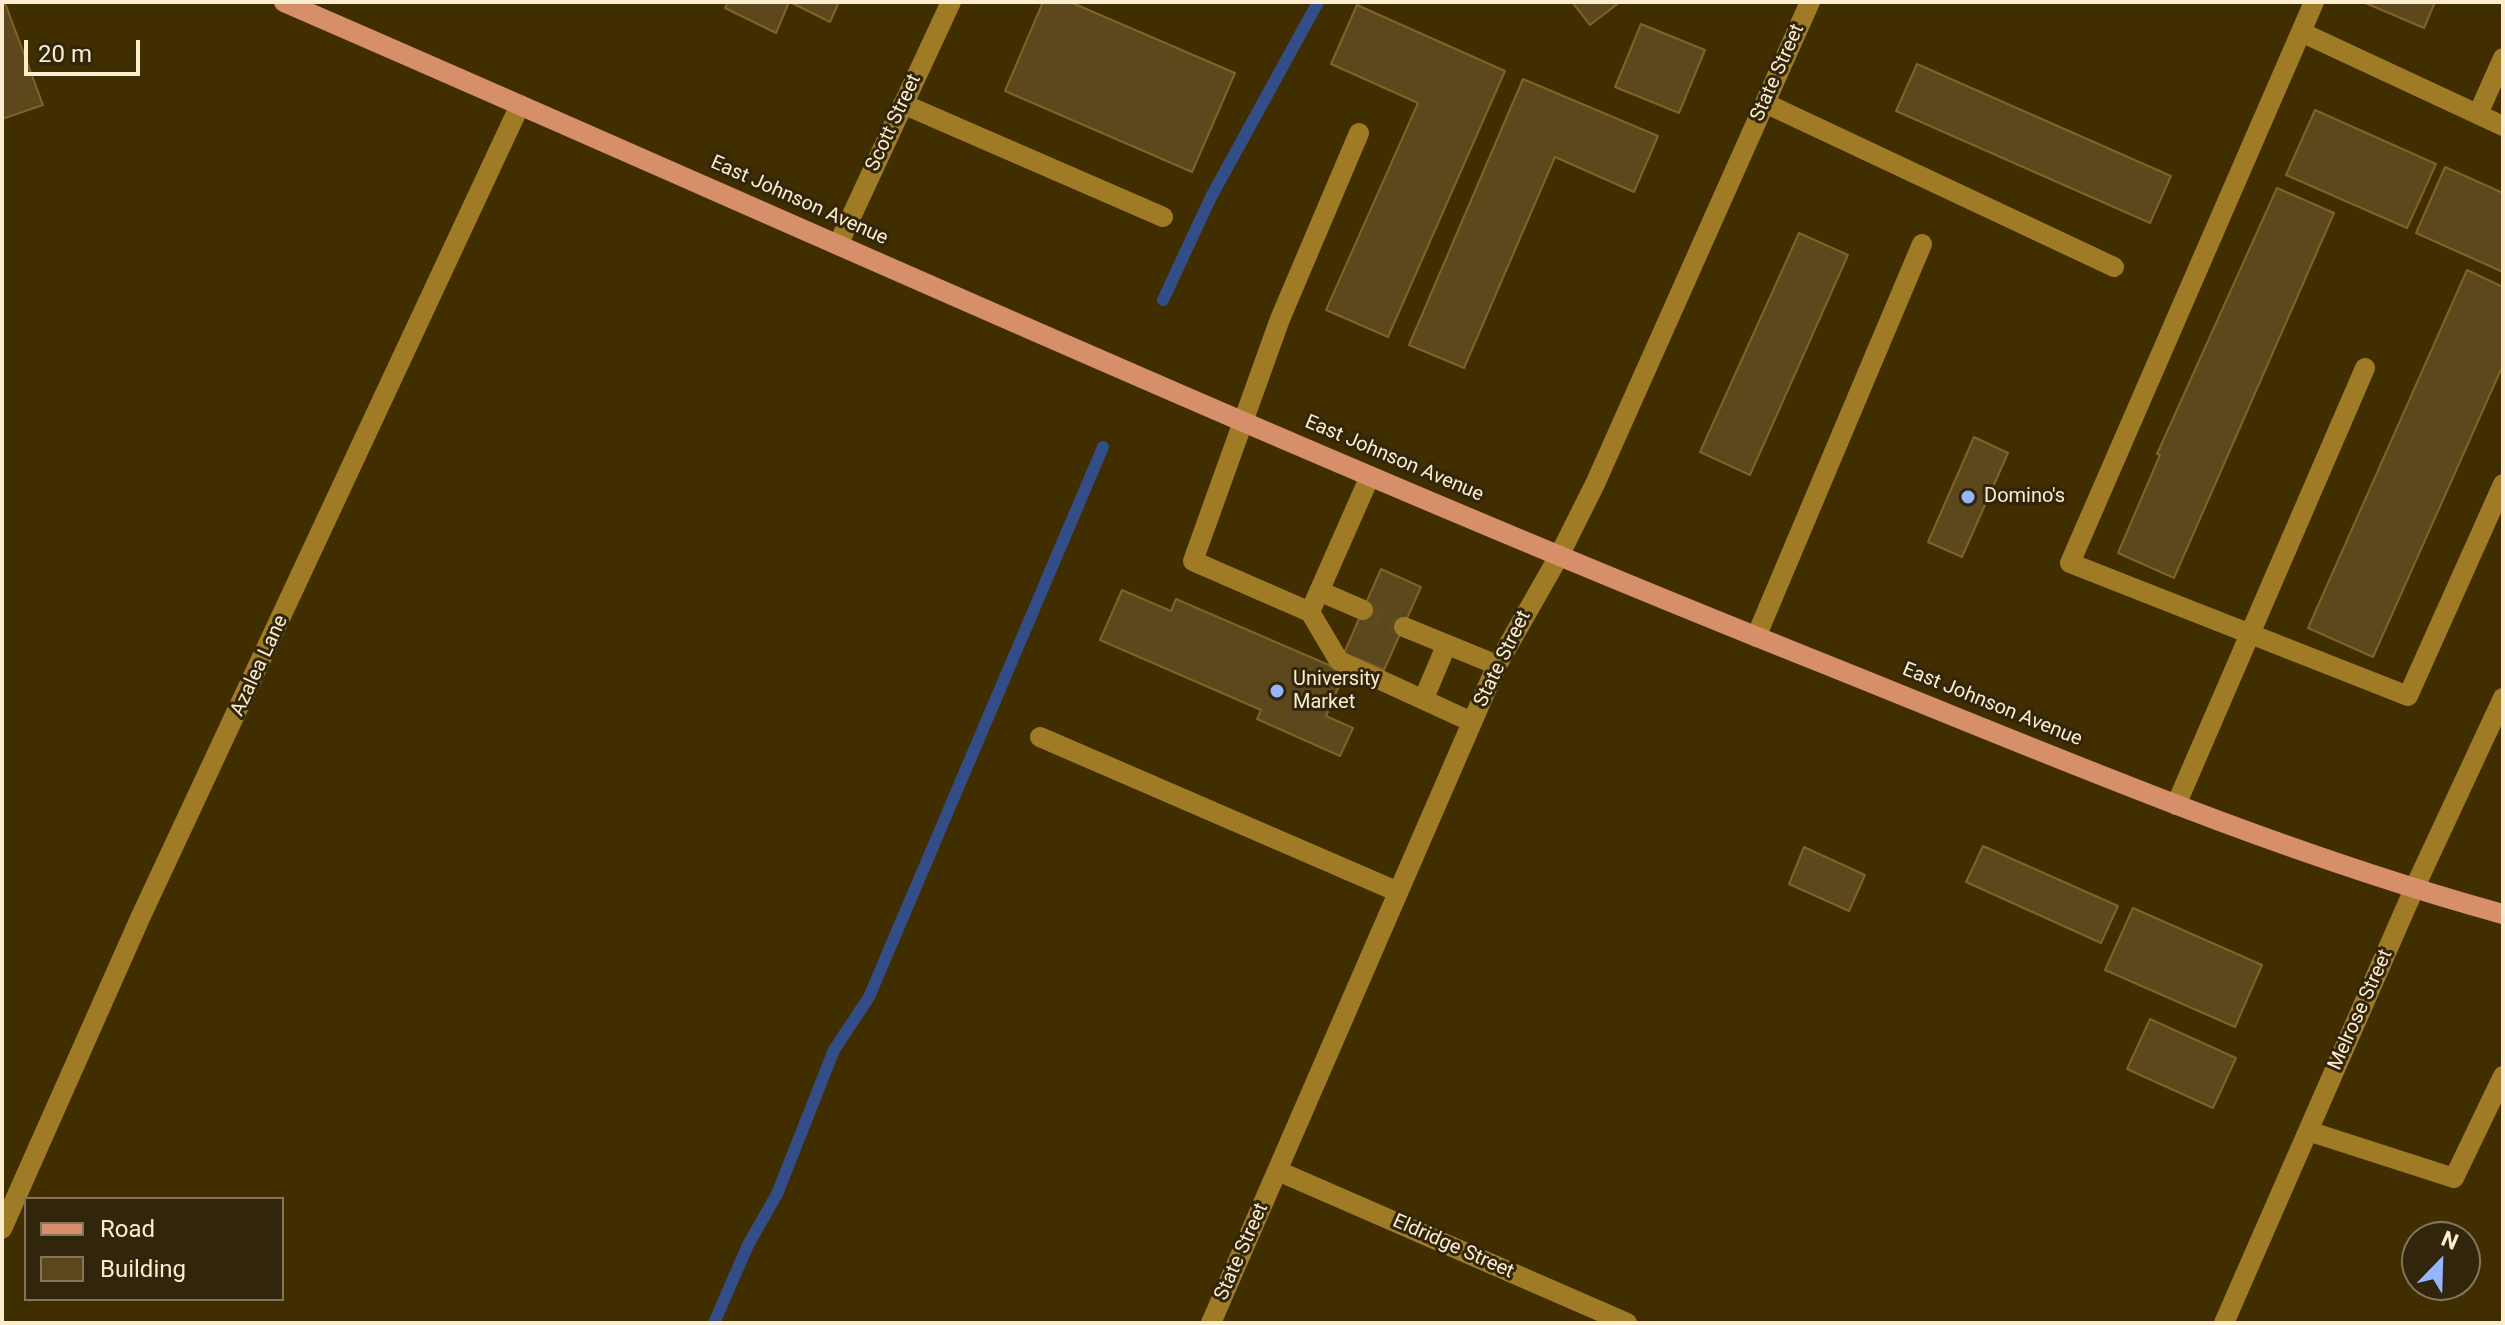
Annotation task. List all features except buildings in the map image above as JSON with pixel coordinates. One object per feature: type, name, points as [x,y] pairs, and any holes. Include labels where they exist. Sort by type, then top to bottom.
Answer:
[{"type":"main road","name":"East Johnson Avenue","points":[[284,2],[1370,476],[1756,637],[2176,805],[2414,889],[2503,914]]},
{"type":"street","name":"Scott Street","points":[[838,245],[951,2]]},
{"type":"street","name":"State Street","points":[[1211,1323],[1396,891],[1497,665],[1559,556],[1595,484],[1810,2]]},
{"type":"street","points":[[2314,2],[2070,563],[2408,696],[2503,484]]},
{"type":"street","points":[[2301,32],[2503,126]]},
{"type":"street","points":[[2478,114],[2503,58]]},
{"type":"street","points":[[1765,103],[2114,267]]},
{"type":"street","points":[[903,104],[1163,217]]},
{"type":"street","name":"Azalea Lane","points":[[2,1229],[141,916],[520,105]]},
{"type":"street","points":[[1359,133],[1280,319],[1193,561],[1310,612],[1339,661],[1472,722]]},
{"type":"street","points":[[1756,637],[1922,244]]},
{"type":"street","points":[[2176,805],[2247,634],[2365,368]]},
{"type":"street","points":[[1310,612],[1370,476]]},
{"type":"street","points":[[1319,591],[1363,610]]},
{"type":"street","points":[[1404,627],[1497,665]]},
{"type":"street","points":[[1424,698],[1446,646]]},
{"type":"street","name":"Melrose Street","points":[[2224,1323],[2414,889],[2503,698]]},
{"type":"street","points":[[1040,737],[1396,891]]},
{"type":"street","points":[[2308,1131],[2454,1178],[2503,1076]]},
{"type":"street","name":"Eldridge Street","points":[[1278,1171],[1627,1323]]},
{"type":"waterway","points":[[1163,300],[1211,197],[1318,2]]},
{"type":"waterway","points":[[714,1323],[748,1245],[777,1194],[834,1050],[869,997],[1103,447]]},
{"type":"tunnel","points":[[1363,610],[1404,627]]},
{"type":"place","name":"Domino's","points":[[1968,497]]},
{"type":"place","name":"University Market","points":[[1277,691]]}]
